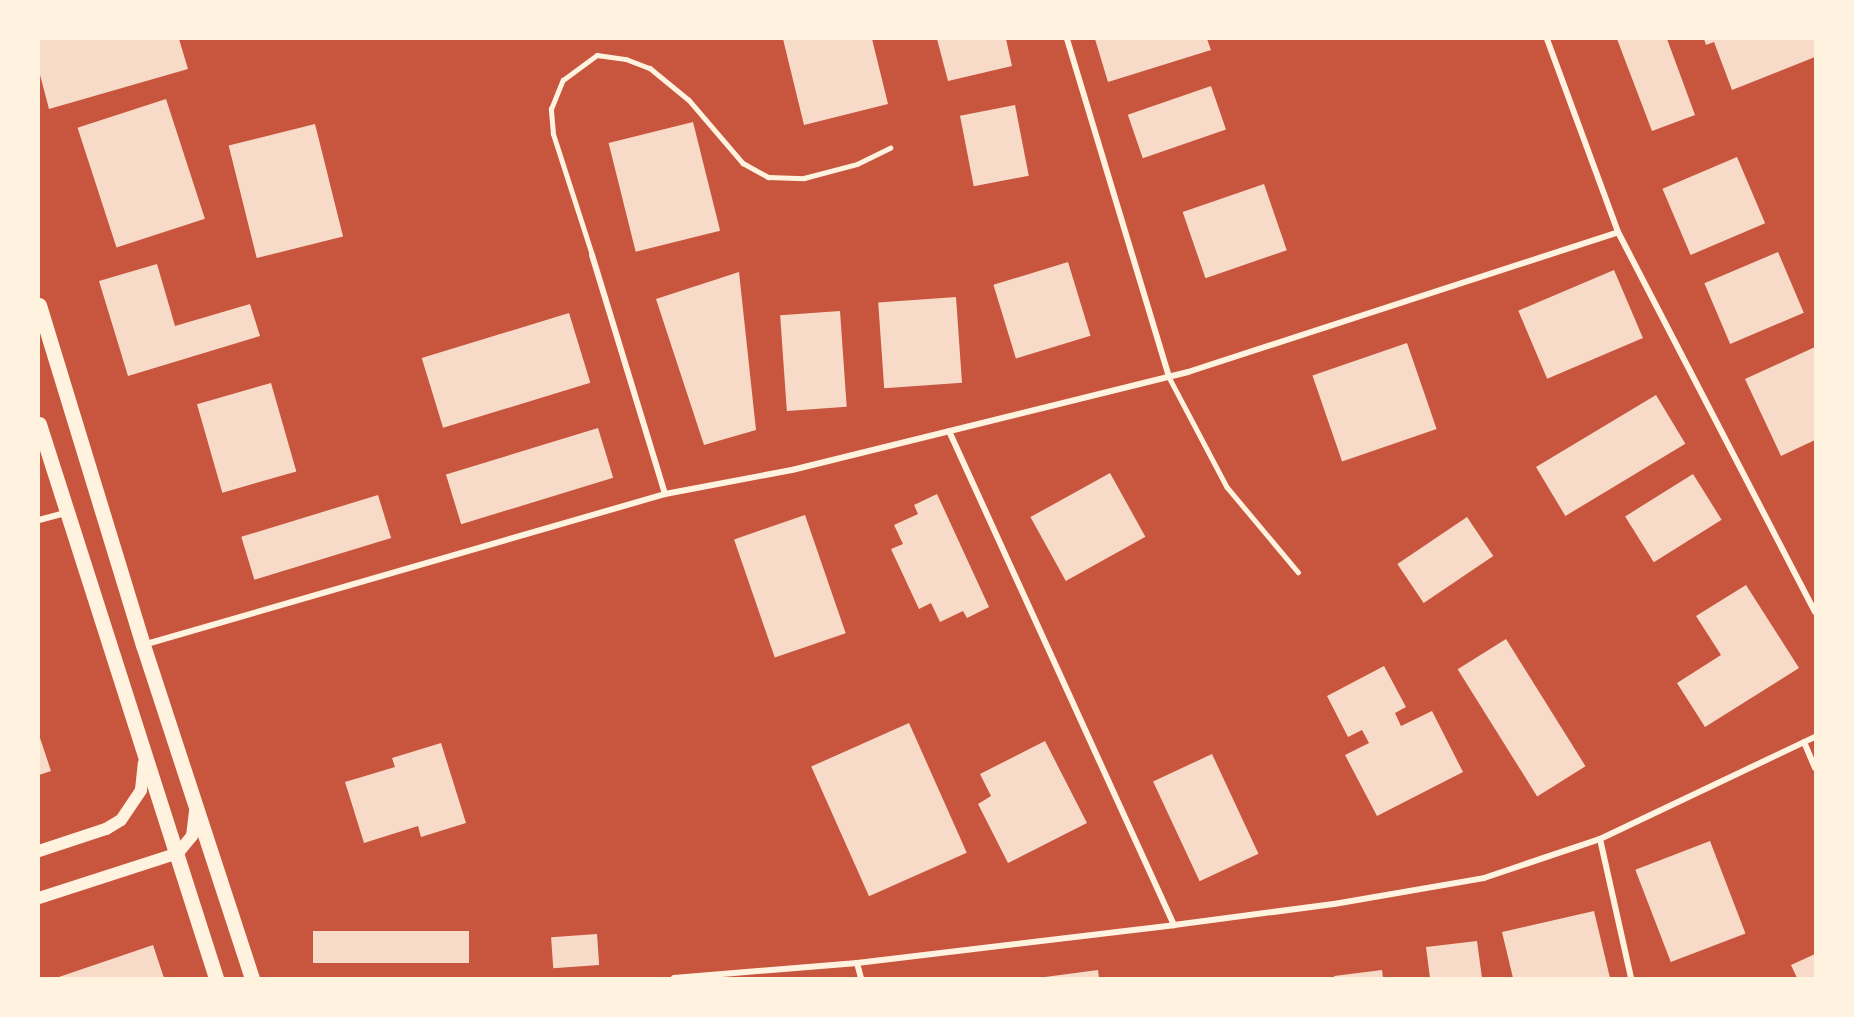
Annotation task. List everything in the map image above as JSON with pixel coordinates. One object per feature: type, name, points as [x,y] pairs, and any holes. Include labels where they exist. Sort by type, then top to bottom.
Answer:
[{"type":"main road","points":[[39,305],[143,645],[252,978]]},
{"type":"main road","points":[[39,424],[216,978]]},
{"type":"main road","points":[[39,850],[106,829],[127,814],[143,784],[142,747]]},
{"type":"main road","points":[[39,898],[176,854],[192,836],[195,807]]},
{"type":"street","points":[[1067,39],[1169,377]]},
{"type":"street","points":[[1547,39],[1618,232],[1815,612]]},
{"type":"street","points":[[143,645],[665,494],[792,470],[1169,377],[1618,232]]},
{"type":"street","points":[[592,255],[665,494]]},
{"type":"street","points":[[948,431],[1174,925]]},
{"type":"street","points":[[39,520],[66,513]]},
{"type":"street","points":[[674,978],[857,963],[1174,925],[1334,904],[1484,878],[1600,839],[1815,737]]},
{"type":"street","points":[[1804,742],[1815,768]]},
{"type":"street","points":[[1600,839],[1631,978]]},
{"type":"street","points":[[857,963],[861,978]]},
{"type":"lane","points":[[592,255],[553,134],[551,109],[563,80],[597,55],[626,59],[650,68],[689,100],[743,164],[768,177],[804,178],[857,164],[890,148]]},
{"type":"lane","points":[[1169,377],[1227,487],[1298,572]]},
{"type":"building","points":[[39,39],[179,39],[188,69],[49,109],[39,71]]},
{"type":"building","points":[[783,39],[872,39],[888,104],[804,125]]},
{"type":"building","points":[[937,39],[1006,39],[1012,66],[948,81]]},
{"type":"building","points":[[1095,39],[1207,39],[1211,50],[1108,82]]},
{"type":"building","points":[[1617,39],[1667,39],[1695,115],[1652,131]]},
{"type":"building","points":[[1704,39],[1815,39],[1815,57],[1732,90],[1714,42],[1706,45]]},
{"type":"building","points":[[1211,86],[1226,129],[1143,158],[1128,115]]},
{"type":"building","points":[[166,99],[205,219],[116,248],[78,128]]},
{"type":"building","points":[[1015,105],[1029,176],[974,186],[960,116]]},
{"type":"building","points":[[693,122],[720,231],[636,252],[609,143]]},
{"type":"building","points":[[315,124],[343,237],[257,258],[229,146]]},
{"type":"building","points":[[1737,157],[1765,223],[1691,255],[1662,189]]},
{"type":"building","points":[[1264,184],[1287,250],[1205,278],[1183,212]]},
{"type":"building","points":[[1778,252],[1804,313],[1730,344],[1704,283]]},
{"type":"building","points":[[1068,262],[1091,336],[1016,358],[993,285]]},
{"type":"building","points":[[157,264],[175,326],[250,304],[260,336],[128,376],[99,281]]},
{"type":"building","points":[[1614,270],[1643,338],[1547,379],[1518,311]]},
{"type":"building","points":[[739,272],[756,430],[704,445],[656,299]]},
{"type":"building","points":[[956,297],[962,383],[884,388],[878,302]]},
{"type":"building","points":[[840,311],[847,407],[787,411],[780,315]]},
{"type":"building","points":[[569,313],[590,383],[443,428],[422,358]]},
{"type":"building","points":[[1407,343],[1437,429],[1342,462],[1312,376]]},
{"type":"building","points":[[1815,347],[1815,440],[1781,456],[1745,379]]},
{"type":"building","points":[[271,383],[296,471],[222,493],[197,404]]},
{"type":"building","points":[[1656,395],[1685,444],[1565,516],[1536,467]]},
{"type":"building","points":[[598,428],[613,478],[461,524],[446,474]]},
{"type":"building","points":[[1110,473],[1145,537],[1066,581],[1030,517]]},
{"type":"building","points":[[1693,474],[1722,520],[1654,562],[1625,516]]},
{"type":"building","points":[[937,494],[989,607],[967,618],[963,611],[940,622],[931,603],[919,609],[891,549],[903,544],[894,525],[918,514],[914,505]]},
{"type":"building","points":[[378,495],[391,538],[254,580],[241,537]]},
{"type":"building","points":[[805,515],[846,633],[775,658],[734,539]]},
{"type":"building","points":[[1467,517],[1493,556],[1424,603],[1397,564]]},
{"type":"building","points":[[1746,585],[1799,668],[1705,727],[1677,683],[1721,655],[1696,616]]},
{"type":"building","points":[[1506,639],[1585,766],[1537,796],[1458,669]]},
{"type":"building","points":[[1384,666],[1406,707],[1395,713],[1401,726],[1432,711],[1463,772],[1377,816],[1345,755],[1369,743],[1362,730],[1348,737],[1327,696]]},
{"type":"building","points":[[909,723],[967,853],[869,896],[811,767]]},
{"type":"building","points":[[39,735],[51,771],[39,775]]},
{"type":"building","points":[[1045,741],[1087,823],[1008,863],[978,804],[991,796],[980,774]]},
{"type":"building","points":[[441,743],[466,823],[421,837],[418,826],[364,843],[345,782],[395,767],[392,758]]},
{"type":"building","points":[[1212,754],[1258,854],[1200,881],[1153,781]]},
{"type":"building","points":[[1710,841],[1745,933],[1671,962],[1635,870]]},
{"type":"building","points":[[1594,911],[1610,978],[1513,978],[1502,932]]},
{"type":"building","points":[[313,931],[469,931],[469,963],[313,963]]},
{"type":"building","points":[[597,934],[599,965],[553,968],[551,937]]},
{"type":"building","points":[[1477,941],[1482,978],[1430,978],[1426,947]]},
{"type":"building","points":[[153,945],[164,978],[56,978]]},
{"type":"building","points":[[1815,954],[1815,978],[1797,978],[1791,965]]},
{"type":"building","points":[[1098,970],[1099,978],[1045,978],[1045,977]]},
{"type":"building","points":[[1382,970],[1383,978],[1335,978],[1334,976]]}]
